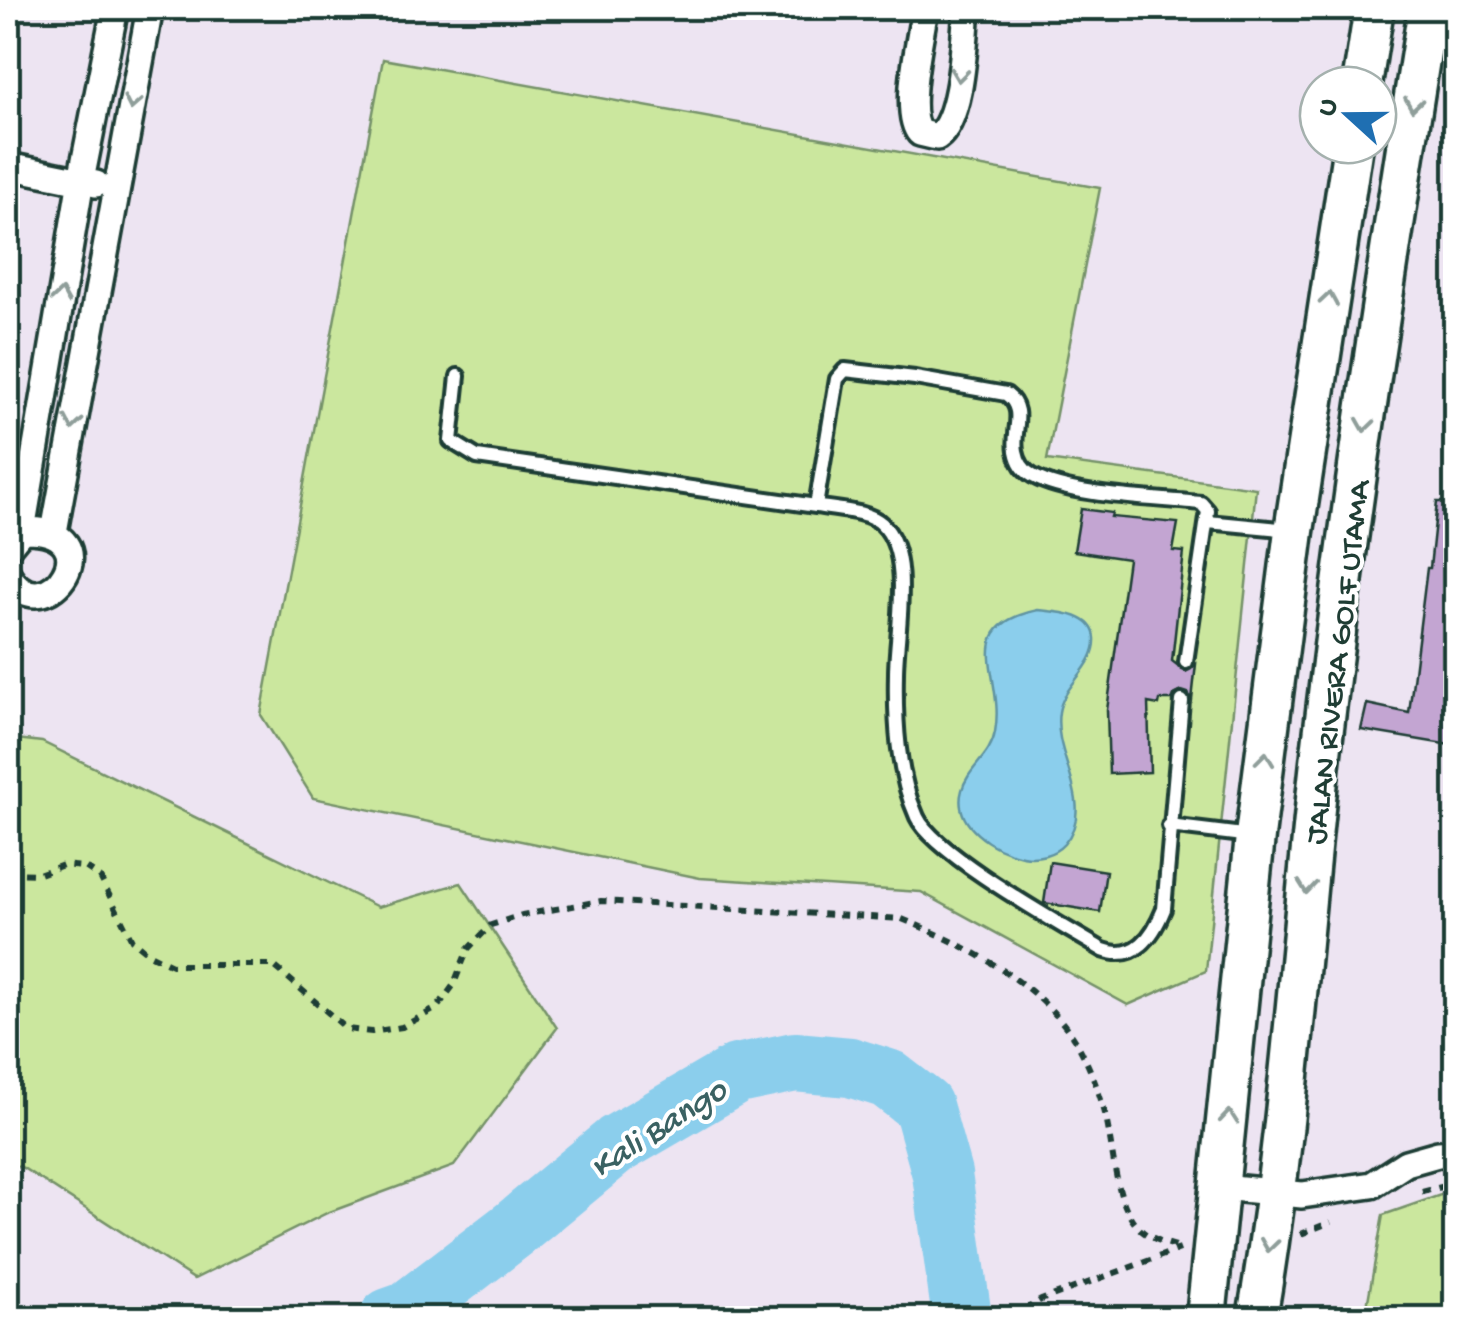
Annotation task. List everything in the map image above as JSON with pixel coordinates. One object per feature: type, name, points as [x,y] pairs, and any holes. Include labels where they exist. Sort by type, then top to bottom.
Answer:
[{"type":"street","points":[[54,532],[15,539],[115,8]]},
{"type":"street","points":[[54,532],[150,8]]},
{"type":"street","points":[[924,8],[912,123],[920,133],[937,137],[946,129],[952,114],[967,8]]},
{"type":"street","points":[[1365,65],[1374,8]]},
{"type":"street","name":"JALAN RIVERA GOLF UTAMA","points":[[1257,1318],[1275,1191],[1322,748],[1379,320],[1428,8]]},
{"type":"street","name":"JALAN RIVERA GOLF UTAMA","points":[[1206,1318],[1255,836],[1294,531],[1350,165]]},
{"type":"street","points":[[8,166],[116,188]]},
{"type":"street","points":[[8,576],[13,585],[27,593],[43,594],[57,587],[67,574],[70,558],[65,543],[54,532]]},
{"type":"street","points":[[1222,1187],[1302,1195],[1372,1185],[1406,1163],[1456,1153]]},
{"type":"lane","points":[[816,506],[837,379],[845,370],[1006,394],[1018,413],[1015,450],[1020,464],[1032,476],[1072,488],[1201,503],[1208,512],[1186,662]]},
{"type":"lane","points":[[458,376],[450,441],[477,457],[816,506],[870,517],[881,524],[897,549],[900,569],[896,675],[899,755],[918,818],[939,846],[1103,950],[1117,955],[1135,950],[1154,933],[1164,908],[1182,700]]},
{"type":"lane","points":[[1208,522],[1294,531]]},
{"type":"lane","points":[[1169,826],[1255,836]]},
{"type":"path","points":[[8,873],[38,874],[64,865],[85,866],[100,876],[132,940],[146,953],[172,965],[273,965],[347,1029],[372,1032],[402,1027],[436,1008],[453,986],[468,949],[491,925],[522,916],[602,901],[902,920],[944,936],[996,966],[1043,1004],[1075,1040],[1103,1104],[1123,1200],[1138,1228],[1182,1248]]},
{"type":"path","points":[[1011,1318],[1041,1300],[1159,1257]]},
{"type":"green space","points":[[383,59],[1100,188],[1047,460],[1256,488],[1206,971],[1128,1005],[921,892],[700,878],[313,798],[261,715]]},
{"type":"green space","points":[[8,738],[42,742],[378,907],[461,883],[557,1028],[454,1166],[327,1213],[194,1279],[23,1168],[8,1163]]},
{"type":"green space","points":[[1455,1190],[1455,1318],[1365,1318],[1383,1215]]},
{"type":"water","points":[[1038,610],[1081,619],[1088,623],[1095,638],[1091,658],[1059,712],[1062,746],[1076,797],[1073,829],[1055,851],[1028,857],[999,848],[977,834],[963,814],[961,803],[965,782],[989,748],[995,732],[991,641],[998,628],[1013,618]]},
{"type":"building","points":[[1437,502],[1456,502],[1456,746],[1361,730],[1367,704],[1409,713]]},
{"type":"building","points":[[1081,509],[1112,513],[1111,517],[1178,523],[1173,551],[1184,552],[1172,661],[1186,672],[1196,664],[1192,700],[1182,691],[1172,700],[1160,700],[1159,705],[1148,703],[1150,772],[1109,774],[1107,710],[1128,559],[1074,551]]},
{"type":"building","points":[[1050,862],[1106,871],[1100,912],[1044,903]]},
{"type":"waterway","name":"Kali Bango","points":[[389,1318],[406,1312],[617,1144],[737,1074],[795,1062],[850,1067],[888,1079],[923,1106],[942,1174],[962,1318]]}]
